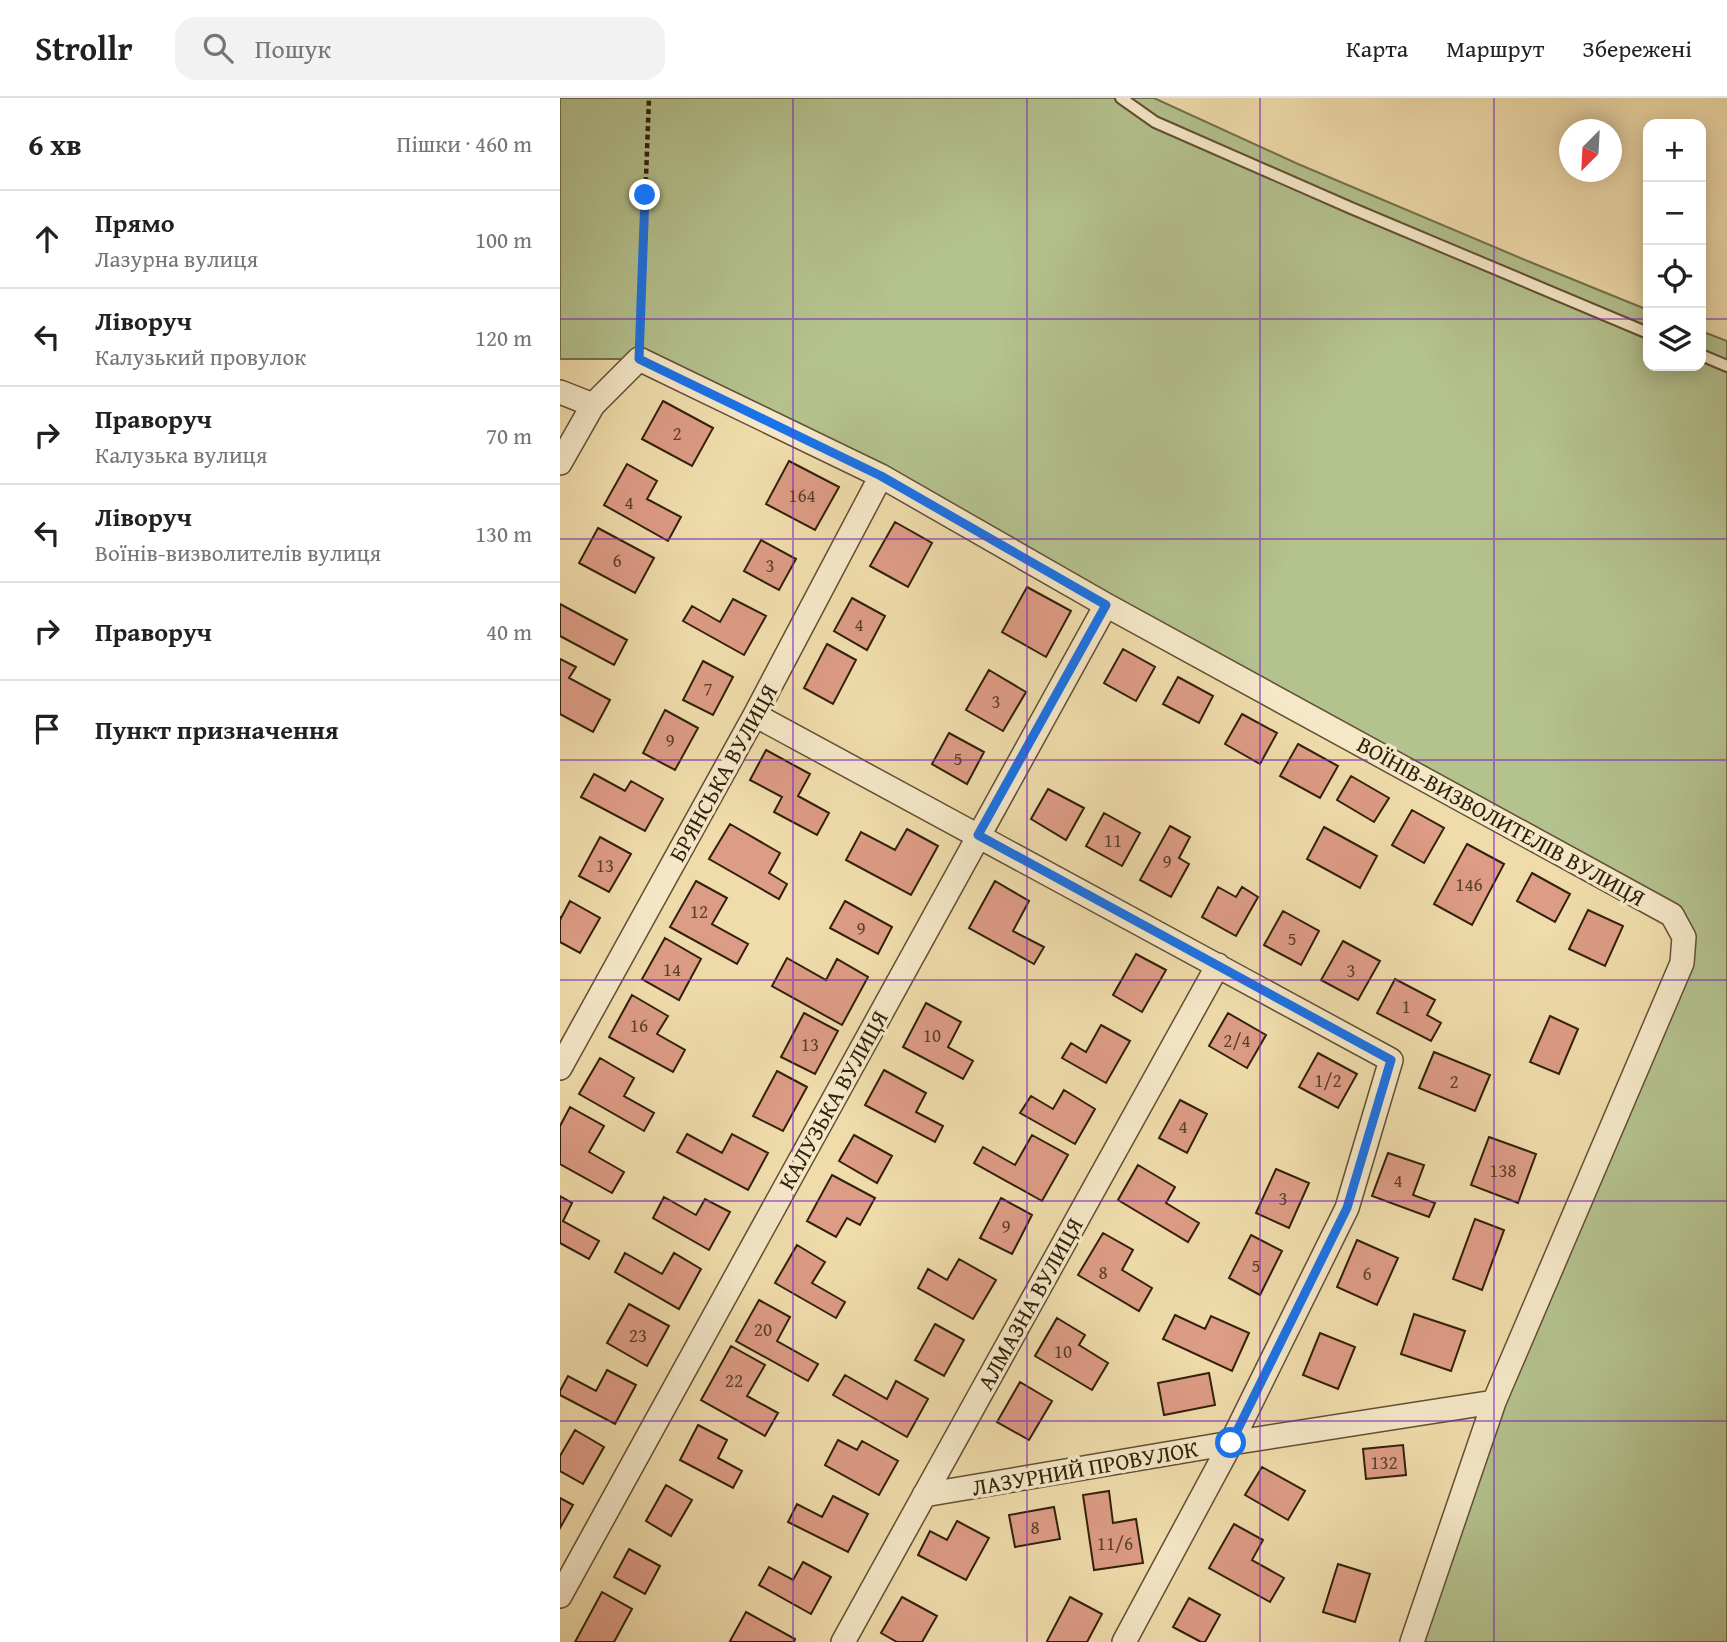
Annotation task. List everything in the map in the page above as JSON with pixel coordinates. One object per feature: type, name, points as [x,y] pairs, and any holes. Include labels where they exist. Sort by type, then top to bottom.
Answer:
[{"type":"street","points":[[560,463],[593,405],[639,359]]},
{"type":"street","name":"ВОЇНІВ-ВИЗВОЛИТЕЛІВ ВУЛИЦЯ","points":[[639,359],[881,476],[1106,605],[1672,915],[1684,937],[1682,963],[1494,1402],[1412,1642]]},
{"type":"street","points":[[560,392],[593,405]]},
{"type":"street","name":"БРЯНСЬКА ВУЛИЦЯ","points":[[560,1068],[755,715],[881,476]]},
{"type":"street","name":"КАЛУЗЬКА ВУЛИЦЯ","points":[[560,1595],[1106,605]]},
{"type":"street","points":[[755,715],[1391,1060],[1347,1208],[1231,1443],[1124,1642]]},
{"type":"street","name":"АЛМАЗНА ВУЛИЦЯ","points":[[843,1642],[1218,965]]},
{"type":"street","name":"ЛАЗУРНИЙ ПРОВУЛОК","points":[[924,1496],[1231,1443],[1494,1402]]},
{"type":"lane","points":[[1121,98],[1155,122],[1643,332]]},
{"type":"lane","points":[[1706,357],[1727,366]]},
{"type":"path","points":[[639,359],[649,98]]},
{"type":"green space","points":[[560,98],[1154,98],[1298,164],[1643,308],[1643,371],[1706,371],[1706,333],[1727,341],[1727,1642],[1412,1642],[1494,1402],[1682,963],[1672,915],[640,359],[560,359]]},
{"type":"building","points":[[663,401],[713,428],[692,466],[642,439]]},
{"type":"building","points":[[789,461],[839,487],[815,530],[766,504]]},
{"type":"building","points":[[627,464],[657,481],[647,499],[681,517],[668,541],[604,505]]},
{"type":"building","points":[[895,522],[932,543],[908,587],[870,566]]},
{"type":"building","points":[[598,528],[654,558],[635,593],[579,563]]},
{"type":"building","points":[[761,540],[796,559],[779,590],[744,571]]},
{"type":"building","points":[[1027,587],[1071,611],[1046,657],[1002,632]]},
{"type":"building","points":[[852,598],[885,616],[867,650],[834,631]]},
{"type":"building","points":[[733,599],[766,616],[744,655],[683,621],[692,606],[720,622]]},
{"type":"building","points":[[560,604],[627,640],[614,665],[560,636]]},
{"type":"building","points":[[827,644],[856,660],[833,704],[804,688]]},
{"type":"building","points":[[1123,649],[1155,667],[1136,701],[1104,683]]},
{"type":"building","points":[[560,659],[576,667],[569,678],[610,700],[593,732],[560,714]]},
{"type":"building","points":[[703,661],[733,677],[713,715],[683,700]]},
{"type":"building","points":[[989,670],[1026,692],[1003,731],[966,710]]},
{"type":"building","points":[[1178,677],[1213,696],[1199,723],[1163,704]]},
{"type":"building","points":[[665,710],[698,728],[675,770],[643,753]]},
{"type":"building","points":[[1242,714],[1277,733],[1260,764],[1225,744]]},
{"type":"building","points":[[949,733],[984,752],[967,784],[932,764]]},
{"type":"building","points":[[1298,744],[1338,766],[1320,798],[1280,776]]},
{"type":"building","points":[[766,750],[810,774],[798,796],[829,813],[817,835],[774,812],[782,797],[750,780]]},
{"type":"building","points":[[594,774],[625,791],[631,781],[663,799],[645,831],[581,797]]},
{"type":"building","points":[[1351,776],[1389,798],[1374,822],[1337,800]]},
{"type":"building","points":[[1048,789],[1084,808],[1066,840],[1031,819]]},
{"type":"building","points":[[1412,810],[1444,828],[1424,863],[1392,845]]},
{"type":"building","points":[[1104,813],[1140,833],[1122,866],[1086,846]]},
{"type":"building","points":[[730,824],[780,853],[769,873],[787,884],[779,899],[709,859]]},
{"type":"building","points":[[1170,826],[1190,837],[1179,858],[1189,864],[1171,897],[1140,880]]},
{"type":"building","points":[[1324,827],[1377,856],[1360,888],[1307,859]]},
{"type":"building","points":[[907,829],[938,846],[911,895],[846,860],[861,832],[895,850]]},
{"type":"building","points":[[600,837],[631,854],[609,892],[579,876]]},
{"type":"building","points":[[1467,844],[1504,864],[1472,925],[1434,904]]},
{"type":"building","points":[[1532,873],[1570,894],[1555,922],[1517,901]]},
{"type":"building","points":[[696,881],[727,898],[712,924],[748,944],[737,964],[670,927]]},
{"type":"building","points":[[995,881],[1029,901],[1013,931],[1044,947],[1034,964],[969,928]]},
{"type":"building","points":[[1218,887],[1236,897],[1242,887],[1258,897],[1236,936],[1202,917]]},
{"type":"building","points":[[570,901],[600,918],[580,953],[560,942],[560,917]]},
{"type":"building","points":[[845,901],[892,927],[878,954],[830,928]]},
{"type":"building","points":[[1588,910],[1623,926],[1605,966],[1569,949]]},
{"type":"building","points":[[1283,911],[1319,931],[1301,965],[1264,945]]},
{"type":"building","points":[[665,938],[701,959],[679,1000],[642,979]]},
{"type":"building","points":[[1343,941],[1380,961],[1358,1000],[1321,980]]},
{"type":"building","points":[[1136,954],[1166,970],[1142,1012],[1113,995]]},
{"type":"building","points":[[787,958],[826,980],[837,959],[868,977],[842,1025],[772,986]]},
{"type":"building","points":[[1395,979],[1435,1000],[1427,1015],[1441,1023],[1431,1041],[1377,1013]]},
{"type":"building","points":[[632,995],[668,1016],[657,1034],[685,1050],[673,1072],[609,1037]]},
{"type":"building","points":[[926,1003],[961,1022],[948,1047],[973,1061],[963,1079],[903,1047]]},
{"type":"building","points":[[804,1013],[838,1031],[815,1074],[781,1057]]},
{"type":"building","points":[[1228,1013],[1266,1035],[1247,1068],[1209,1046]]},
{"type":"building","points":[[1550,1016],[1578,1029],[1559,1074],[1530,1062]]},
{"type":"building","points":[[1101,1025],[1130,1041],[1106,1083],[1062,1058],[1071,1043],[1086,1052]]},
{"type":"building","points":[[1434,1052],[1490,1075],[1475,1111],[1419,1088]]},
{"type":"building","points":[[1318,1053],[1357,1074],[1338,1108],[1299,1087]]},
{"type":"building","points":[[600,1058],[634,1078],[624,1096],[654,1113],[644,1131],[579,1094]]},
{"type":"building","points":[[884,1070],[926,1093],[916,1112],[943,1126],[935,1142],[865,1105]]},
{"type":"building","points":[[777,1071],[807,1087],[783,1131],[753,1116]]},
{"type":"building","points":[[1064,1090],[1095,1109],[1075,1144],[1020,1113],[1031,1096],[1053,1109]]},
{"type":"building","points":[[1180,1100],[1207,1114],[1187,1153],[1159,1138]]},
{"type":"building","points":[[570,1107],[604,1126],[589,1152],[624,1172],[612,1193],[560,1164],[560,1126]]},
{"type":"building","points":[[687,1134],[722,1153],[732,1134],[768,1153],[748,1190],[677,1152]]},
{"type":"building","points":[[854,1135],[892,1156],[877,1183],[839,1161]]},
{"type":"building","points":[[1032,1135],[1068,1155],[1042,1201],[974,1163],[983,1147],[1015,1165]]},
{"type":"building","points":[[1489,1137],[1536,1154],[1518,1203],[1471,1185]]},
{"type":"building","points":[[1388,1153],[1424,1165],[1413,1195],[1435,1203],[1429,1217],[1372,1196]]},
{"type":"building","points":[[1138,1165],[1175,1187],[1166,1203],[1199,1223],[1188,1242],[1118,1200]]},
{"type":"building","points":[[1276,1169],[1309,1183],[1289,1228],[1256,1213]]},
{"type":"building","points":[[832,1175],[875,1198],[860,1225],[847,1218],[836,1237],[807,1221]]},
{"type":"building","points":[[560,1196],[572,1203],[563,1221],[599,1241],[589,1259],[560,1243]]},
{"type":"building","points":[[664,1197],[696,1215],[705,1199],[730,1212],[709,1250],[653,1218]]},
{"type":"building","points":[[1001,1198],[1032,1215],[1012,1254],[980,1238]]},
{"type":"building","points":[[1475,1219],[1504,1230],[1482,1290],[1453,1279]]},
{"type":"building","points":[[1103,1233],[1133,1250],[1122,1270],[1152,1288],[1139,1311],[1078,1275]]},
{"type":"building","points":[[1251,1235],[1282,1251],[1260,1295],[1229,1278]]},
{"type":"building","points":[[1357,1240],[1398,1258],[1377,1305],[1337,1287]]},
{"type":"building","points":[[797,1245],[825,1262],[812,1283],[845,1302],[836,1318],[775,1283]]},
{"type":"building","points":[[625,1253],[662,1274],[674,1253],[701,1269],[679,1309],[615,1272]]},
{"type":"building","points":[[959,1259],[996,1280],[973,1319],[918,1288],[928,1269],[947,1280]]},
{"type":"building","points":[[759,1300],[790,1317],[777,1341],[818,1364],[808,1381],[736,1341]]},
{"type":"building","points":[[629,1304],[669,1326],[647,1366],[607,1343]]},
{"type":"building","points":[[1414,1314],[1465,1331],[1451,1371],[1401,1354]]},
{"type":"building","points":[[1175,1315],[1205,1329],[1211,1316],[1249,1333],[1232,1371],[1163,1339]]},
{"type":"building","points":[[1057,1318],[1085,1335],[1079,1345],[1108,1363],[1092,1390],[1035,1356]]},
{"type":"building","points":[[935,1324],[964,1340],[944,1376],[915,1360]]},
{"type":"building","points":[[1320,1333],[1355,1347],[1338,1389],[1303,1375]]},
{"type":"building","points":[[731,1346],[765,1365],[747,1396],[778,1413],[765,1436],[701,1400]]},
{"type":"building","points":[[607,1370],[636,1385],[615,1424],[560,1395],[568,1376],[596,1391]]},
{"type":"building","points":[[1209,1373],[1215,1405],[1164,1415],[1158,1383]]},
{"type":"building","points":[[845,1375],[887,1399],[896,1381],[928,1399],[907,1437],[833,1395]]},
{"type":"building","points":[[1020,1382],[1052,1401],[1029,1440],[997,1422]]},
{"type":"building","points":[[698,1425],[727,1440],[718,1458],[742,1471],[733,1488],[680,1460]]},
{"type":"building","points":[[575,1430],[604,1447],[583,1484],[560,1471],[560,1456]]},
{"type":"building","points":[[838,1440],[857,1450],[862,1441],[898,1461],[879,1495],[825,1465]]},
{"type":"building","points":[[1403,1445],[1406,1475],[1366,1479],[1363,1449]]},
{"type":"building","points":[[1262,1467],[1305,1491],[1288,1520],[1245,1495]]},
{"type":"building","points":[[666,1485],[692,1500],[671,1536],[646,1521]]},
{"type":"building","points":[[1109,1491],[1113,1523],[1136,1519],[1143,1563],[1094,1570],[1083,1495]]},
{"type":"building","points":[[833,1496],[868,1514],[848,1552],[788,1522],[797,1504],[822,1517]]},
{"type":"building","points":[[560,1498],[573,1505],[560,1528]]},
{"type":"building","points":[[1054,1507],[1060,1539],[1015,1547],[1009,1515]]},
{"type":"building","points":[[957,1521],[989,1538],[966,1580],[918,1555],[930,1531],[947,1540]]},
{"type":"building","points":[[1234,1524],[1263,1540],[1252,1560],[1284,1578],[1270,1602],[1209,1568]]},
{"type":"building","points":[[629,1549],[660,1566],[645,1594],[614,1577]]},
{"type":"building","points":[[803,1562],[831,1577],[811,1614],[759,1585],[769,1567],[793,1580]]},
{"type":"building","points":[[1338,1564],[1370,1574],[1355,1622],[1323,1612]]},
{"type":"building","points":[[602,1592],[632,1609],[614,1642],[575,1642]]},
{"type":"building","points":[[902,1597],[937,1616],[922,1642],[897,1642],[881,1633]]},
{"type":"building","points":[[1070,1597],[1102,1614],[1087,1642],[1048,1642],[1047,1641]]},
{"type":"building","points":[[1189,1598],[1220,1615],[1205,1642],[1173,1627]]},
{"type":"building","points":[[746,1612],[795,1639],[794,1642],[730,1641]]},
{"type":"route","points":[[645,195],[639,359],[881,476],[1106,605],[978,835],[1391,1060],[1347,1208],[1231,1443]]}]
